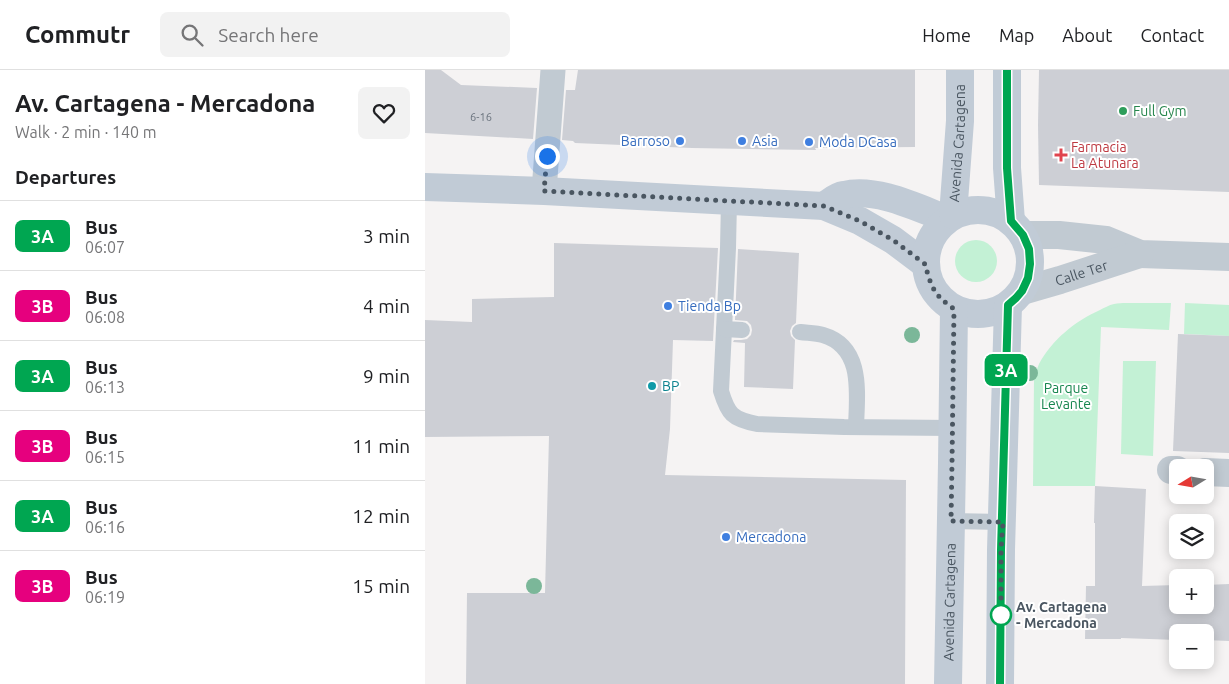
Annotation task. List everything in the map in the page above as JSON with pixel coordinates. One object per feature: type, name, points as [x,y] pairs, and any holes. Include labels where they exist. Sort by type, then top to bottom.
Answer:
[{"type":"main road","name":"Avenida Cartagena","points":[[950,217],[960,120],[960,70]]},
{"type":"main road","points":[[1007,70],[1007,168],[1017,228],[1029,249],[1030,264],[1028,278],[1015,298],[996,312],[967,313],[954,309],[943,302],[929,281],[925,264],[927,247],[935,231],[950,217],[968,210],[998,213],[1017,228]]},
{"type":"main road","points":[[425,187],[544,191],[824,206],[860,221],[893,240],[925,264]]},
{"type":"main road","points":[[824,206],[843,195],[868,194],[885,196],[950,217]]},
{"type":"main road","points":[[1000,684],[1001,550],[1015,298]]},
{"type":"main road","name":"Avenida Cartagena","points":[[947,684],[954,309]]},
{"type":"street","points":[[544,191],[553,70]]},
{"type":"street","name":"Calle Ter","points":[[1017,228],[1106,240],[1140,254],[1229,257]]},
{"type":"street","name":"Calle Ter","points":[[1015,298],[1140,254]]},
{"type":"street","points":[[1214,472],[1229,473]]},
{"type":"lane","points":[[729,202],[721,391],[725,405],[733,416],[757,424],[952,428]]},
{"type":"lane","points":[[724,329],[742,330]]},
{"type":"lane","points":[[800,332],[824,335],[840,344],[850,356],[857,387],[856,427]]},
{"type":"lane","points":[[951,521],[1003,522]]},
{"type":"green space","points":[[980,240],[988,243],[994,249],[997,261],[994,273],[988,279],[972,282],[964,279],[958,273],[955,257],[958,249],[964,243]]},
{"type":"green space","name":"Parque Levante","points":[[1117,303],[1171,303],[1169,330],[1101,327],[1095,486],[1033,486],[1034,379],[1044,355],[1065,332],[1091,314],[1108,306]]},
{"type":"green space","points":[[1185,303],[1229,305],[1229,336],[1184,334]]},
{"type":"green space","points":[[1123,361],[1156,361],[1153,456],[1121,454]]},
{"type":"building","points":[[425,70],[441,70],[461,85],[537,88],[533,139],[425,133]]},
{"type":"building","points":[[578,70],[915,70],[915,147],[815,148],[816,150],[692,148],[575,143],[562,140],[566,90],[575,90]]},
{"type":"building","points":[[1039,70],[1229,70],[1229,192],[1039,185]]},
{"type":"building","name":"Mercadona","points":[[554,243],[718,248],[713,341],[673,340],[670,429],[665,475],[906,480],[905,684],[466,684],[467,593],[545,593],[549,436],[425,437],[425,320],[472,322],[472,299],[554,297]]},
{"type":"building","points":[[738,249],[799,253],[796,323],[790,331],[791,336],[795,340],[793,389],[744,387],[745,343],[733,342],[734,340],[747,339],[751,335],[752,330],[751,325],[747,321],[735,320]]},
{"type":"building","points":[[1178,334],[1229,336],[1229,453],[1173,451]]},
{"type":"building","points":[[1095,486],[1146,489],[1142,586],[1169,585],[1169,614],[1214,614],[1214,585],[1229,584],[1229,641],[1214,640],[1214,624],[1169,624],[1169,640],[1085,639],[1086,586],[1095,586]]},
{"type":"bus line","name":"3A","points":[[1000,684],[1001,550],[1008,305],[1022,291],[1028,278],[1030,264],[1029,249],[1023,235],[1011,221],[1007,168],[1007,70]]},
{"type":"place","name":"Full Gym","points":[[1123,111]]},
{"type":"place","name":"Barroso","points":[[680,141]]},
{"type":"place","name":"Asia","points":[[742,141]]},
{"type":"place","name":"Moda DCasa","points":[[809,142]]},
{"type":"place","name":"Farmacia La Atunara","points":[[1061,155]]},
{"type":"place","name":"Tienda Bp","points":[[668,306]]},
{"type":"place","name":"BP","points":[[652,386]]},
{"type":"place","name":"Mercadona","points":[[726,537]]},
{"type":"place","name":"Av. Cartagena - Mercadona","points":[[1001,615]]},
{"type":"route","points":[[547,156],[544,191],[824,206],[860,221],[893,240],[925,264],[929,281],[935,292],[943,302],[954,309],[951,521],[1003,522],[1001,617],[1001,615]]}]
